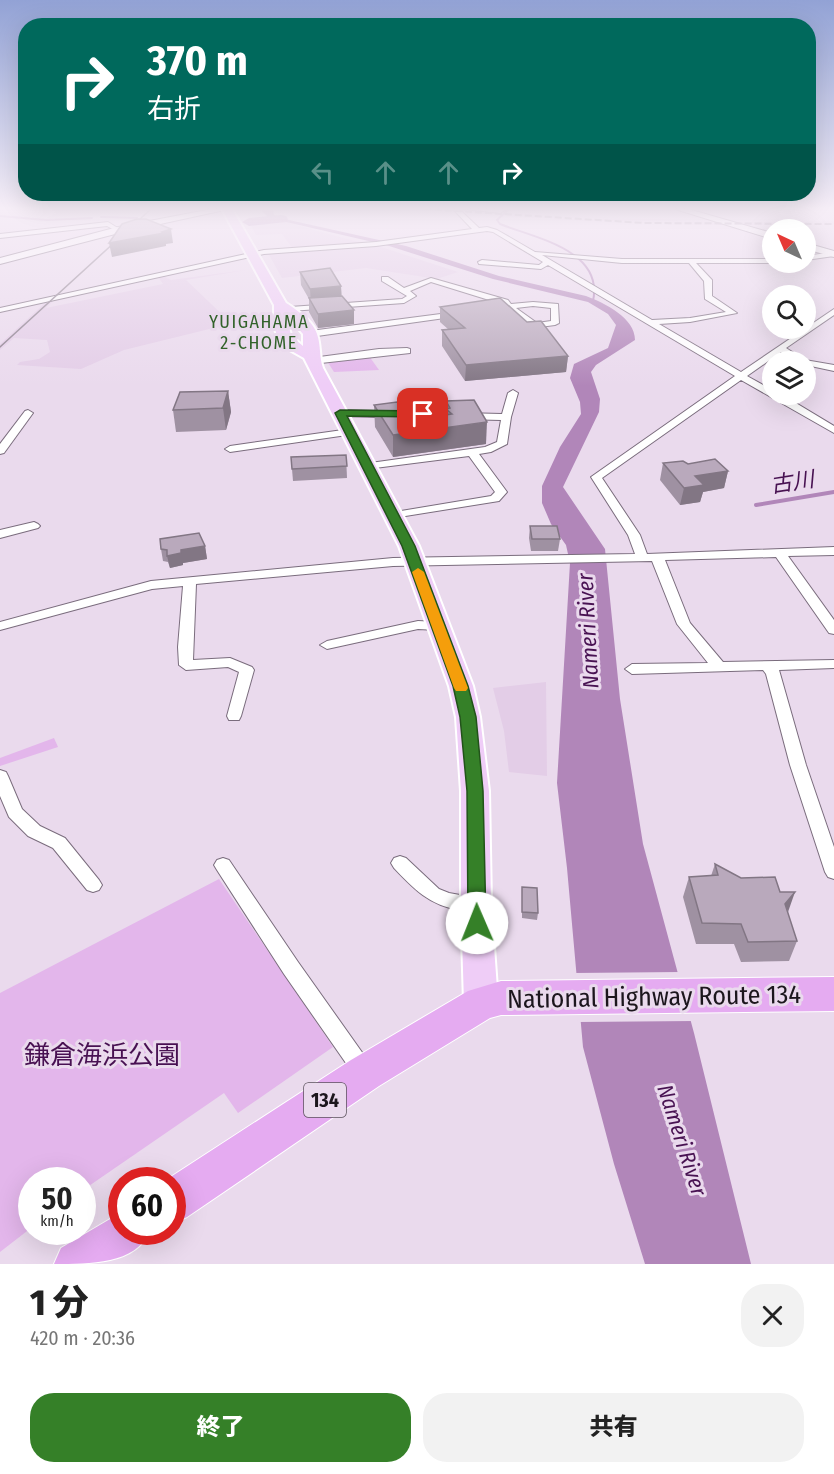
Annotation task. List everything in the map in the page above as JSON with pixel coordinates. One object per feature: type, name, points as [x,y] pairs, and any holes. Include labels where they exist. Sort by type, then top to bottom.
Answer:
[{"type":"highway","name":"National Highway Route 134","points":[[186,1193],[365,1073],[482,1003],[501,998],[572,996],[834,994]]},
{"type":"highway","points":[[77,1264],[108,1244]]},
{"type":"main road","points":[[262,268],[286,307],[302,322],[309,334],[312,359],[414,560],[461,686],[468,717],[475,791],[476,904],[482,1003]]},
{"type":"main road","points":[[286,307],[280,328],[282,334],[286,340],[312,359]]},
{"type":"street","points":[[0,310],[195,268]]},
{"type":"street","points":[[559,268],[762,388]]},
{"type":"street","points":[[652,322],[690,320],[733,313],[708,297],[708,280],[696,268]]},
{"type":"street","points":[[149,270],[158,276]]},
{"type":"street","points":[[286,307],[404,301],[412,296],[385,279]]},
{"type":"street","points":[[403,291],[431,280],[505,302],[508,307],[535,326],[555,323],[555,306],[532,304],[508,307],[486,309]]},
{"type":"street","points":[[404,301],[422,319]]},
{"type":"street","points":[[718,666],[684,624],[650,558],[596,477],[834,311]]},
{"type":"street","points":[[309,334],[465,312]]},
{"type":"street","points":[[780,348],[785,351]]},
{"type":"street","points":[[312,359],[407,351]]},
{"type":"street","points":[[816,364],[834,368]]},
{"type":"street","points":[[367,466],[472,452],[502,444],[513,393]]},
{"type":"street","points":[[792,405],[834,430]]},
{"type":"street","points":[[0,452],[28,413]]},
{"type":"street","points":[[340,413],[506,417]]},
{"type":"street","points":[[230,449],[350,432]]},
{"type":"street","points":[[393,515],[495,498],[501,492],[472,452]]},
{"type":"street","points":[[0,534],[34,526]]},
{"type":"street","points":[[0,626],[151,585],[414,560],[650,558],[834,551]]},
{"type":"street","points":[[780,554],[834,630]]},
{"type":"street","points":[[190,582],[185,647],[186,665],[230,662],[247,670],[234,716]]},
{"type":"street","points":[[327,645],[418,625],[437,626]]},
{"type":"street","points":[[632,669],[834,664]]},
{"type":"street","points":[[767,666],[772,672],[798,765],[834,872]]},
{"type":"street","points":[[0,776],[15,813],[34,831],[59,843],[93,885]]},
{"type":"street","points":[[400,863],[430,895],[446,902],[476,904]]},
{"type":"street","points":[[224,865],[291,968],[365,1073]]},
{"type":"shaded area","points":[[276,268],[446,268],[458,272],[437,279],[366,268],[282,278]]},
{"type":"shaded area","points":[[246,270],[186,280],[229,321],[265,313],[266,315],[124,350],[81,369],[17,365],[20,362],[39,359],[50,352],[47,340],[14,338],[0,350],[0,344],[47,301],[55,299],[46,308],[163,284],[158,277],[163,276],[171,280]]},
{"type":"shaded area","points":[[546,682],[547,776],[509,772],[504,731],[493,688]]},
{"type":"green space","points":[[369,356],[379,370],[334,372],[327,361]]},
{"type":"green space","points":[[54,738],[58,747],[0,766],[0,758]]},
{"type":"green space","name":"鎌倉海浜公園","points":[[219,879],[333,1047],[238,1113],[224,1093],[116,1167],[108,1167],[108,1173],[96,1181],[96,1167],[18,1167],[18,1238],[0,1252],[0,993]]},
{"type":"water","name":"Nameri River","points":[[458,268],[474,268],[586,296],[618,312],[634,332],[635,340],[596,365],[591,372],[600,399],[599,412],[563,487],[605,549],[620,699],[643,844],[694,1033],[751,1264],[645,1264],[614,1164],[583,1047],[557,783],[570,563],[566,545],[551,524],[542,503],[542,486],[560,447],[581,414],[580,402],[570,378],[574,364],[608,348],[616,325],[608,314],[588,302],[493,279]]},
{"type":"pier","points":[[681,972],[694,1021],[578,1022],[573,973]]},
{"type":"building","points":[[330,268],[341,286],[310,289],[300,272]]},
{"type":"building","points":[[342,296],[354,310],[318,314],[309,298]]},
{"type":"building","points":[[500,298],[527,322],[541,321],[568,356],[466,365],[442,330],[465,328],[440,307]]},
{"type":"building","points":[[228,391],[223,408],[173,410],[180,392]]},
{"type":"building","points":[[474,400],[487,422],[393,435],[374,405],[397,402],[411,420],[452,414],[446,409],[450,408],[446,401]]},
{"type":"building","points":[[346,455],[347,466],[292,469],[291,457]]},
{"type":"building","points":[[715,459],[728,471],[695,476],[704,485],[684,488],[663,463],[683,461],[688,464]]},
{"type":"building","points":[[530,526],[557,526],[560,539],[532,539]]},
{"type":"building","points":[[199,533],[205,546],[181,550],[181,553],[167,556],[167,550],[161,549],[160,539]]},
{"type":"building","points":[[715,864],[741,878],[775,877],[780,892],[795,892],[785,904],[797,941],[748,942],[741,924],[702,923],[689,877],[718,875]]},
{"type":"building","points":[[522,887],[537,888],[538,913],[522,912]]},
{"type":"waterway","points":[[587,268],[594,284],[593,301]]},
{"type":"waterway","name":"古川","points":[[756,505],[834,492]]},
{"type":"tram line","points":[[0,347],[86,268]]},
{"type":"slow traffic","points":[[418,572],[461,688]]},
{"type":"district","name":"YUIGAHAMA 2-CHOME","points":[[259,332]]},
{"type":"route","points":[[423,414],[340,413],[408,546],[461,686],[468,717],[475,791],[477,923]]}]
